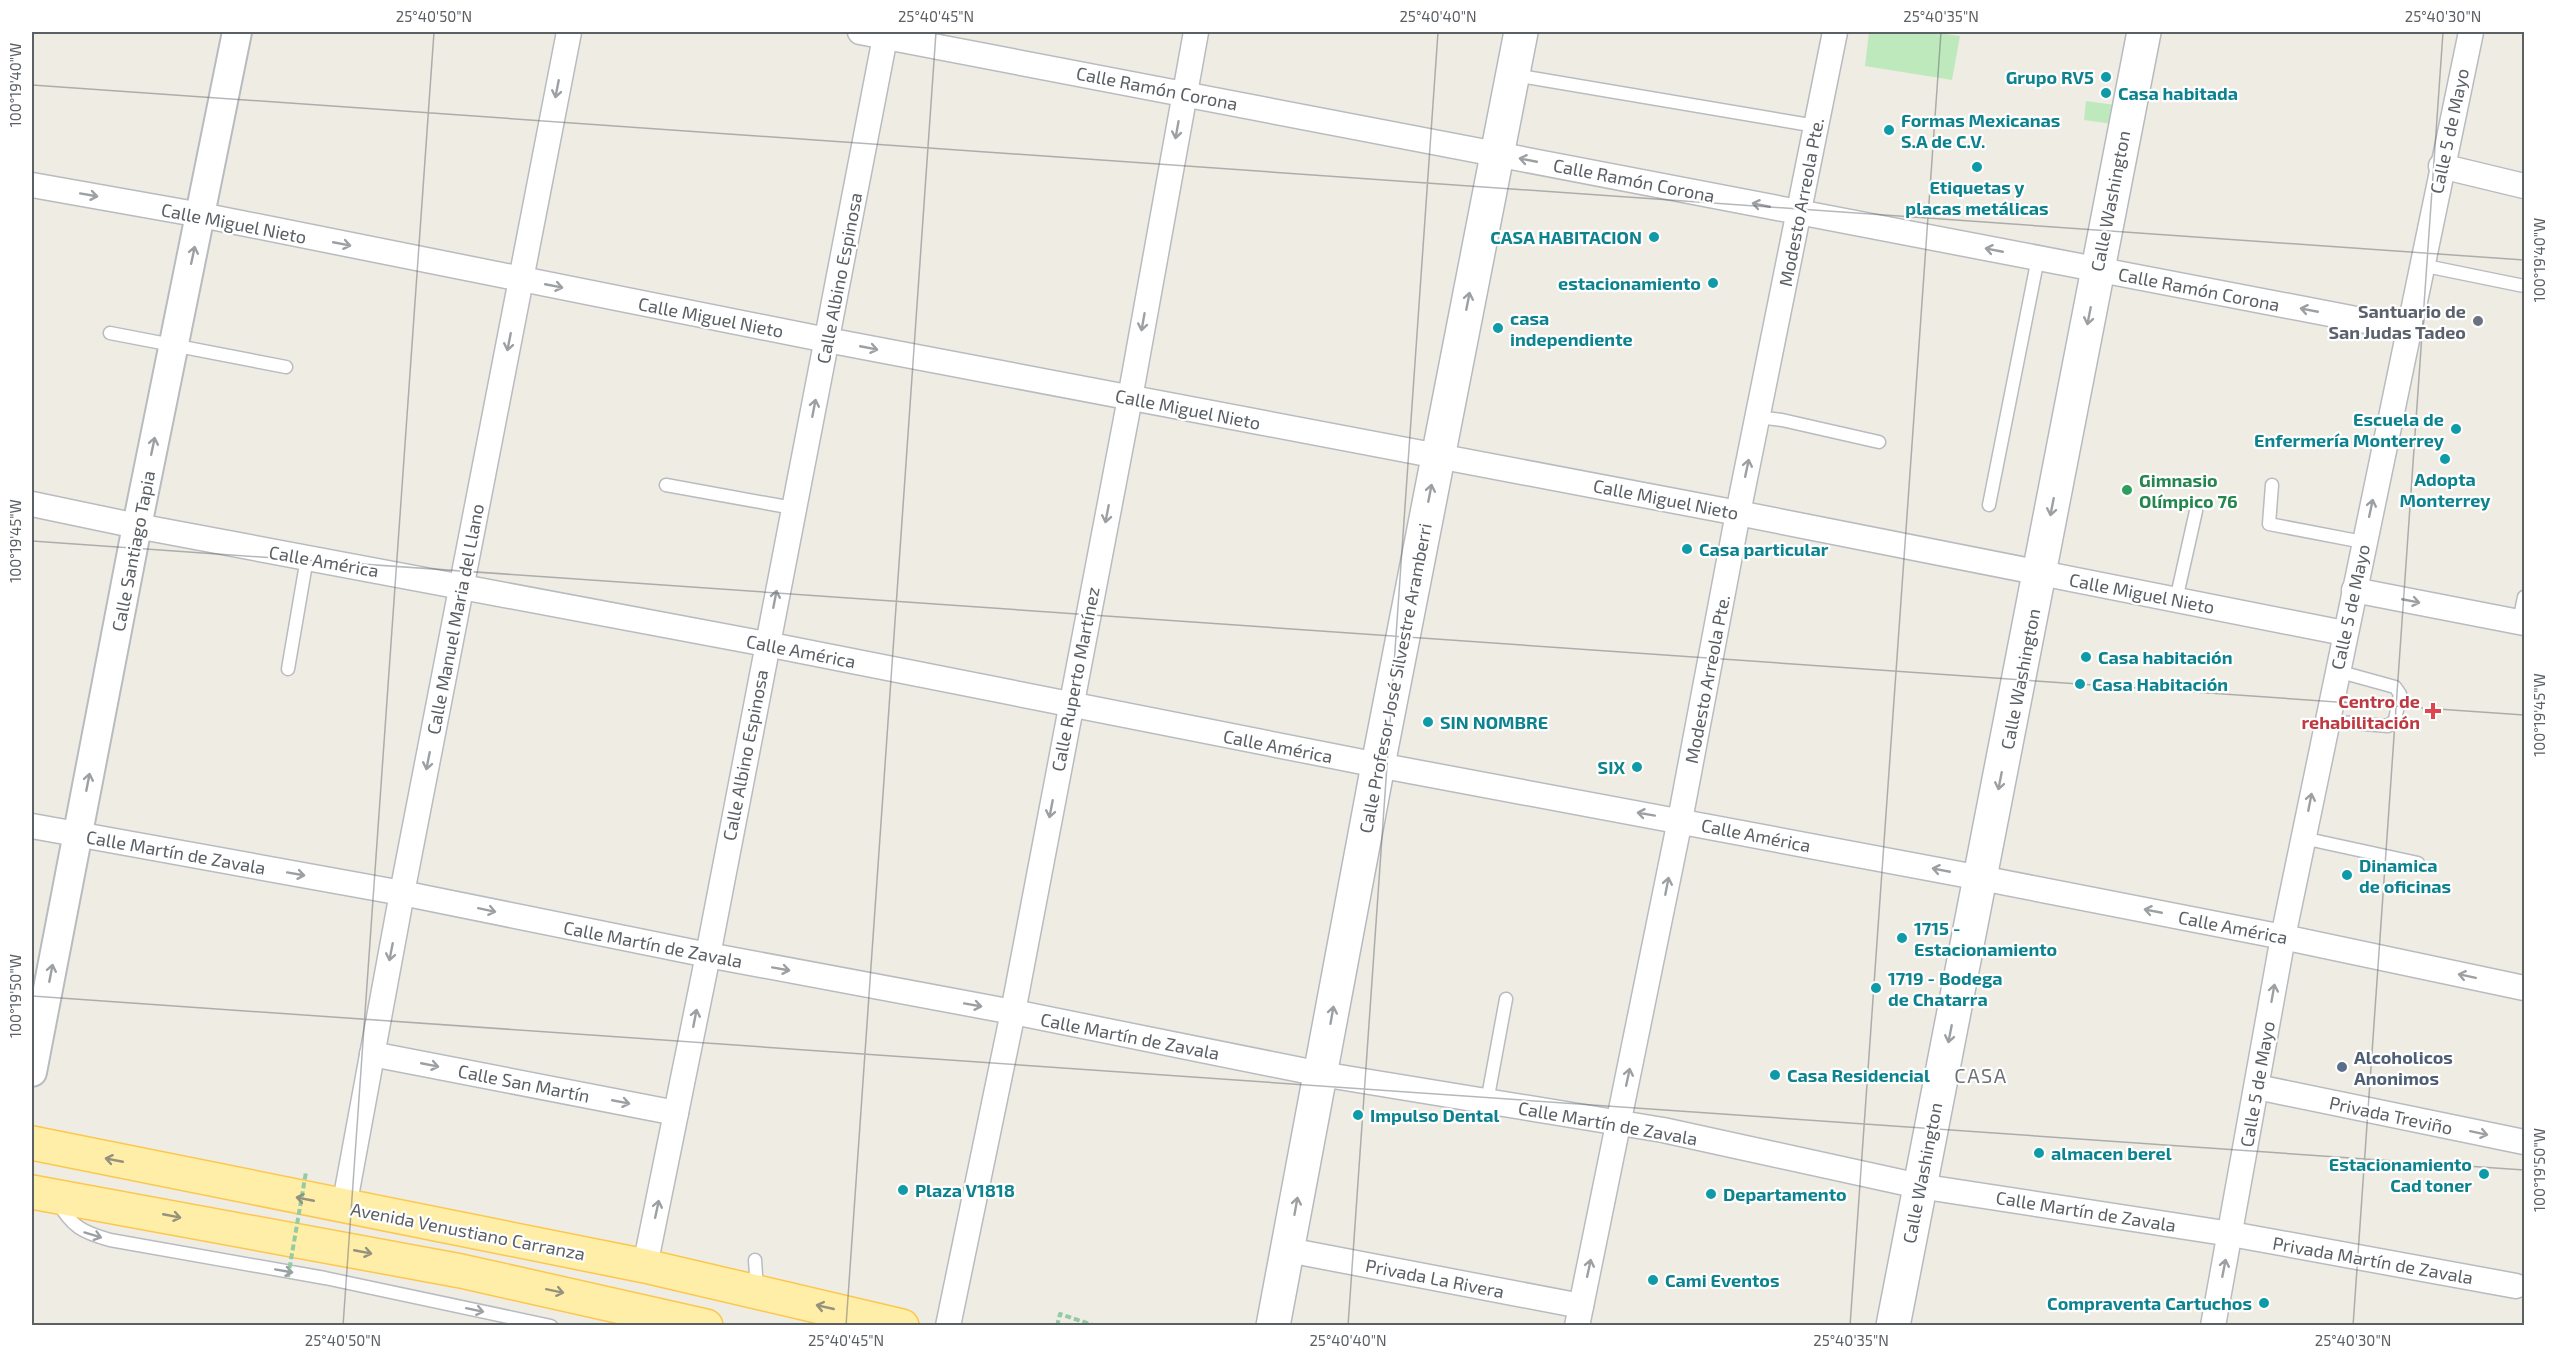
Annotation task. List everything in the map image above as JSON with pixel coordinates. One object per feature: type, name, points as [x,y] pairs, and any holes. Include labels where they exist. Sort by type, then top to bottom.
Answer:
[{"type":"main road","name":"Calle Profesor José Silvestre Aramberri","points":[[1273,1326],[1378,765],[1521,32]]},
{"type":"main road","name":"Calle Washington","points":[[1893,1326],[2144,32]]},
{"type":"main road","name":"Avenida Venustiano Carranza","points":[[32,1143],[645,1266],[756,1276],[902,1326]]},
{"type":"main road","points":[[42,1193],[461,1271],[706,1326]]},
{"type":"street","name":"Calle Santiago Tapia","points":[[32,1072],[137,526],[237,32]]},
{"type":"street","name":"Calle Manuel Maria del Llano","points":[[344,1207],[402,893],[569,32]]},
{"type":"street","name":"Calle Ramón Corona","points":[[860,32],[885,34],[2408,329]]},
{"type":"street","name":"Calle Ruperto Martínez","points":[[948,1326],[1013,1012],[1130,398],[1183,93],[1196,32]]},
{"type":"street","name":"Modesto Arreola Pte.","points":[[1579,1316],[1680,820],[1738,513],[1834,32]]},
{"type":"street","name":"Calle 5 de Mayo","points":[[2213,1326],[2283,937],[2441,166],[2471,32]]},
{"type":"street","name":"Calle Albino Espinosa","points":[[645,1266],[708,956],[766,644],[885,34]]},
{"type":"street","points":[[2441,166],[2524,186]]},
{"type":"street","name":"Calle Miguel Nieto","points":[[32,185],[201,215],[827,340],[1438,455],[2344,633]]},
{"type":"street","name":"Calle América","points":[[32,504],[137,526],[766,644],[1378,765],[1981,878],[2283,937],[2524,988]]},
{"type":"street","points":[[2354,590],[2522,622]]},
{"type":"street","name":"Calle Martín de Zavala","points":[[32,826],[402,893],[708,956],[1013,1012],[1321,1074],[1663,1130],[1919,1186],[2231,1234]]},
{"type":"street","name":"Calle San Martín","points":[[372,1054],[676,1113]]},
{"type":"street","name":"Privada Treviño","points":[[2257,1087],[2524,1142]]},
{"type":"street","name":"Privada Martín de Zavala","points":[[2231,1234],[2516,1286]]},
{"type":"street","name":"Privada La Rivera","points":[[1288,1250],[1579,1316]]},
{"type":"lane","points":[[1513,75],[1816,126]]},
{"type":"lane","points":[[1989,505],[2038,258]]},
{"type":"lane","points":[[2421,265],[2524,286]]},
{"type":"lane","points":[[110,333],[286,367]]},
{"type":"lane","points":[[1757,417],[1782,420],[1878,442]]},
{"type":"lane","points":[[666,485],[793,508]]},
{"type":"lane","points":[[2272,485],[2269,524],[2364,542]]},
{"type":"lane","points":[[2176,600],[2196,511]]},
{"type":"lane","points":[[288,669],[307,558]]},
{"type":"lane","points":[[2522,622],[2524,597]]},
{"type":"lane","points":[[2327,721],[2388,726],[2395,720],[2400,694],[2395,687],[2337,671]]},
{"type":"lane","points":[[2303,838],[2418,863]]},
{"type":"lane","points":[[1487,1102],[1506,999]]},
{"type":"lane","points":[[42,1193],[84,1233],[110,1240],[325,1278],[551,1326]]},
{"type":"path","points":[[288,1276],[306,1172]]},
{"type":"path","points":[[1056,1326],[1060,1314],[1096,1325]]},
{"type":"green space","points":[[1869,32],[1930,32],[1960,36],[1952,80],[1865,66]]},
{"type":"green space","points":[[2086,101],[2115,105],[2113,124],[2084,120]]},
{"type":"place","name":"Grupo RV5","points":[[2106,77]]},
{"type":"place","name":"Casa habitada","points":[[2106,93]]},
{"type":"place","name":"Formas Mexicanas S.A de C.V.","points":[[1889,130]]},
{"type":"place","name":"Etiquetas y placas metálicas","points":[[1977,167]]},
{"type":"place","name":"CASA HABITACION","points":[[1654,237]]},
{"type":"place","name":"estacionamiento","points":[[1713,283]]},
{"type":"place","name":"Santuario de San Judas Tadeo","points":[[2478,321]]},
{"type":"place","name":"casa independiente","points":[[1498,328]]},
{"type":"place","name":"Escuela de Enfermería Monterrey","points":[[2456,429]]},
{"type":"place","name":"Adopta Monterrey","points":[[2445,459]]},
{"type":"place","name":"Gimnasio Olímpico 76","points":[[2127,490]]},
{"type":"place","name":"Casa particular","points":[[1687,549]]},
{"type":"place","name":"Casa habitación","points":[[2086,657]]},
{"type":"place","name":"Casa Habitación","points":[[2080,684]]},
{"type":"place","name":"Centro de rehabilitación","points":[[2433,711]]},
{"type":"place","name":"SIN NOMBRE","points":[[1428,722]]},
{"type":"place","name":"SIX","points":[[1637,767]]},
{"type":"place","name":"Dinamica de oficinas","points":[[2347,875]]},
{"type":"place","name":"1715 - Estacionamiento","points":[[1902,938]]},
{"type":"place","name":"1719 - Bodega de Chatarra","points":[[1876,988]]},
{"type":"place","name":"Alcoholicos Anonimos","points":[[2342,1067]]},
{"type":"place","name":"Casa Residencial","points":[[1775,1075]]},
{"type":"place","name":"Impulso Dental","points":[[1358,1115]]},
{"type":"place","name":"almacen berel","points":[[2039,1153]]},
{"type":"place","name":"Estacionamiento Cad toner","points":[[2484,1174]]},
{"type":"place","name":"Plaza V1818","points":[[903,1190]]},
{"type":"place","name":"Departamento","points":[[1711,1194]]},
{"type":"place","name":"Cami Eventos","points":[[1653,1280]]},
{"type":"place","name":"Compraventa Cartuchos","points":[[2264,1303]]},
{"type":"district","name":"CASA","points":[[1981,1075]]}]
